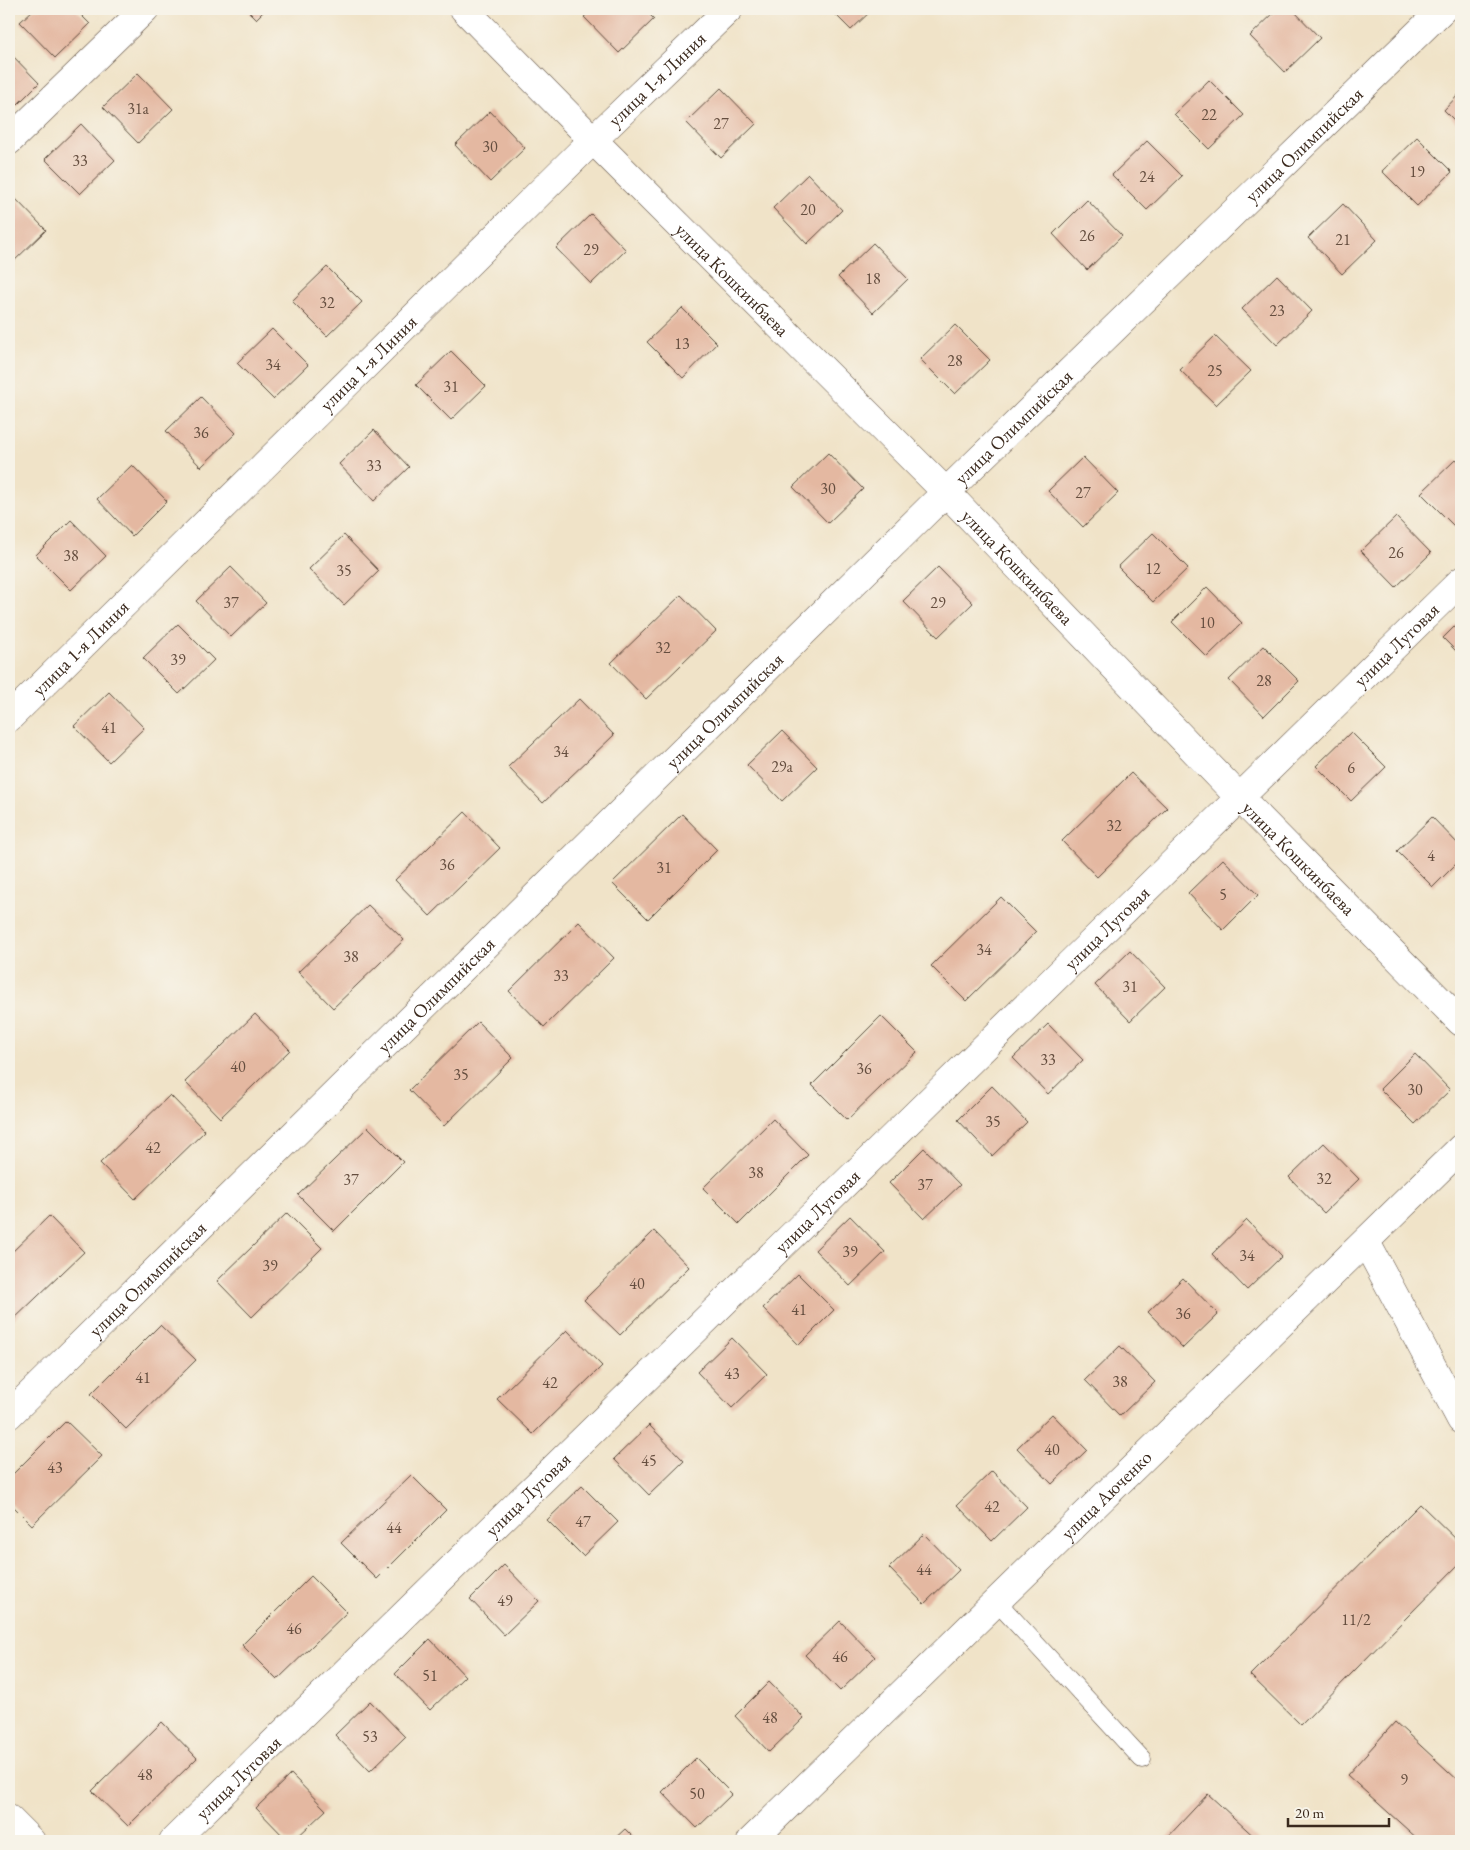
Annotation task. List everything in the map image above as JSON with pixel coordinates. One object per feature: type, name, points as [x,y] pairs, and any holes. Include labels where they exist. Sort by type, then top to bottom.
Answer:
[{"type":"street","points":[[9,141],[145,9]]},
{"type":"street","name":"улица Кошкинбаева","points":[[464,9],[946,492],[1239,797],[1461,1022]]},
{"type":"street","name":"улица 1-я Линия","points":[[9,718],[729,9]]},
{"type":"street","name":"улица Олимпийская","points":[[9,1415],[946,492],[1443,9]]},
{"type":"street","name":"улица Луговая","points":[[174,1841],[1461,581]]},
{"type":"street","name":"улица Аюченко","points":[[751,1841],[1461,1148]]},
{"type":"street","points":[[1366,1242],[1461,1420]]},
{"type":"street","points":[[9,1819],[31,1841]]},
{"type":"lane","points":[[997,1602],[1142,1759]]},
{"type":"building","points":[[34,9],[75,9],[90,24],[55,58],[20,22]]},
{"type":"building","points":[[246,9],[266,9],[256,19]]},
{"type":"building","points":[[593,9],[644,9],[654,19],[619,53],[584,17]]},
{"type":"building","points":[[830,9],[873,9],[851,30]]},
{"type":"building","points":[[1278,9],[1292,9],[1320,38],[1285,72],[1250,36]]},
{"type":"building","points":[[9,52],[39,83],[9,113]]},
{"type":"building","points":[[138,73],[173,109],[138,143],[103,107]]},
{"type":"building","points":[[1209,80],[1244,115],[1209,149],[1174,114]]},
{"type":"building","points":[[721,88],[756,124],[721,158],[686,122]]},
{"type":"building","points":[[1461,92],[1461,127],[1444,110]]},
{"type":"building","points":[[490,111],[525,148],[490,182],[455,145]]},
{"type":"building","points":[[81,124],[115,160],[80,194],[45,159]]},
{"type":"building","points":[[1417,137],[1452,172],[1417,206],[1382,171]]},
{"type":"building","points":[[1147,141],[1182,176],[1147,210],[1112,175]]},
{"type":"building","points":[[808,174],[842,210],[807,244],[773,208]]},
{"type":"building","points":[[11,194],[46,230],[11,264],[9,262],[9,196]]},
{"type":"building","points":[[1087,200],[1122,236],[1087,270],[1053,234]]},
{"type":"building","points":[[1343,204],[1377,240],[1342,274],[1308,238]]},
{"type":"building","points":[[591,214],[626,250],[591,284],[556,248]]},
{"type":"building","points":[[873,243],[908,279],[873,313],[838,277]]},
{"type":"building","points":[[327,267],[362,302],[327,336],[292,301]]},
{"type":"building","points":[[1277,275],[1312,311],[1277,345],[1242,309]]},
{"type":"building","points":[[682,308],[717,343],[683,378],[647,342]]},
{"type":"building","points":[[955,325],[990,360],[955,394],[920,359]]},
{"type":"building","points":[[272,329],[308,365],[273,399],[237,363]]},
{"type":"building","points":[[1215,336],[1251,371],[1216,405],[1180,370]]},
{"type":"building","points":[[451,351],[486,386],[451,420],[416,385]]},
{"type":"building","points":[[201,397],[236,433],[201,467],[166,431]]},
{"type":"building","points":[[374,430],[409,467],[374,501],[339,464]]},
{"type":"building","points":[[828,453],[863,489],[828,523],[793,487]]},
{"type":"building","points":[[1083,457],[1118,493],[1083,527],[1048,491]]},
{"type":"building","points":[[1456,459],[1461,464],[1461,523],[1456,528],[1421,493]]},
{"type":"building","points":[[132,465],[167,501],[132,536],[97,499]]},
{"type":"building","points":[[1396,517],[1431,553],[1396,587],[1361,551]]},
{"type":"building","points":[[71,520],[106,556],[71,590],[36,555]]},
{"type":"building","points":[[1153,533],[1188,568],[1153,602],[1118,567]]},
{"type":"building","points":[[344,535],[379,571],[344,605],[309,569]]},
{"type":"building","points":[[231,567],[266,603],[231,637],[196,601]]},
{"type":"building","points":[[938,567],[973,603],[938,637],[903,601]]},
{"type":"building","points":[[1207,587],[1242,623],[1207,657],[1172,622]]},
{"type":"building","points":[[681,595],[716,631],[646,699],[611,663]]},
{"type":"building","points":[[1461,620],[1461,656],[1443,638]]},
{"type":"building","points":[[178,624],[214,660],[179,694],[143,658]]},
{"type":"building","points":[[1264,646],[1299,681],[1264,716],[1229,680]]},
{"type":"building","points":[[109,692],[144,728],[109,762],[74,726]]},
{"type":"building","points":[[579,699],[614,735],[543,803],[508,767]]},
{"type":"building","points":[[782,731],[817,767],[782,801],[747,765]]},
{"type":"building","points":[[1351,732],[1386,767],[1351,801],[1316,766]]},
{"type":"building","points":[[1131,773],[1167,808],[1097,877],[1062,841]]},
{"type":"building","points":[[465,812],[500,848],[430,916],[395,880]]},
{"type":"building","points":[[682,814],[717,850],[648,919],[612,883]]},
{"type":"building","points":[[1432,817],[1461,847],[1461,859],[1433,887],[1397,851]]},
{"type":"building","points":[[1223,859],[1258,895],[1223,930],[1188,893]]},
{"type":"building","points":[[1001,897],[1036,932],[966,1001],[931,966]]},
{"type":"building","points":[[368,905],[404,940],[333,1008],[298,972]]},
{"type":"building","points":[[579,922],[614,958],[544,1027],[509,991]]},
{"type":"building","points":[[1130,951],[1165,987],[1130,1021],[1095,985]]},
{"type":"building","points":[[255,1014],[290,1050],[220,1118],[185,1082]]},
{"type":"building","points":[[881,1016],[917,1052],[847,1120],[812,1085]]},
{"type":"building","points":[[478,1022],[513,1058],[444,1126],[409,1090]]},
{"type":"building","points":[[1048,1024],[1083,1060],[1048,1094],[1013,1058]]},
{"type":"building","points":[[1415,1054],[1450,1090],[1415,1124],[1380,1089]]},
{"type":"building","points":[[992,1086],[1027,1122],[992,1156],[958,1120]]},
{"type":"building","points":[[170,1095],[205,1131],[135,1199],[100,1163]]},
{"type":"building","points":[[773,1119],[808,1155],[739,1224],[703,1188]]},
{"type":"building","points":[[368,1127],[403,1162],[334,1231],[298,1195]]},
{"type":"building","points":[[1324,1143],[1359,1179],[1324,1213],[1289,1177]]},
{"type":"building","points":[[924,1148],[960,1185],[924,1219],[889,1183]]},
{"type":"building","points":[[287,1213],[322,1248],[252,1317],[217,1281]]},
{"type":"building","points":[[49,1216],[84,1252],[13,1320],[9,1316],[9,1255]]},
{"type":"building","points":[[850,1216],[885,1252],[850,1286],[815,1250]]},
{"type":"building","points":[[1247,1220],[1282,1256],[1247,1290],[1212,1254]]},
{"type":"building","points":[[654,1231],[689,1267],[620,1335],[584,1300]]},
{"type":"building","points":[[798,1274],[834,1310],[799,1345],[763,1308]]},
{"type":"building","points":[[1183,1278],[1218,1314],[1183,1348],[1148,1312]]},
{"type":"building","points":[[160,1325],[196,1360],[126,1429],[91,1394]]},
{"type":"building","points":[[567,1330],[602,1366],[533,1434],[497,1399]]},
{"type":"building","points":[[732,1338],[767,1374],[732,1408],[697,1372]]},
{"type":"building","points":[[1120,1346],[1155,1382],[1120,1416],[1085,1380]]},
{"type":"building","points":[[1052,1414],[1087,1450],[1052,1484],[1017,1448]]},
{"type":"building","points":[[66,1421],[102,1456],[32,1525],[9,1502],[9,1478]]},
{"type":"building","points":[[649,1425],[684,1461],[649,1495],[614,1459]]},
{"type":"building","points":[[992,1471],[1027,1507],[992,1541],[957,1505]]},
{"type":"building","points":[[411,1475],[446,1510],[377,1579],[341,1543]]},
{"type":"building","points":[[582,1486],[618,1522],[583,1556],[547,1520]]},
{"type":"building","points":[[1420,1504],[1461,1544],[1461,1562],[1301,1725],[1250,1675]]},
{"type":"building","points":[[924,1534],[959,1570],[924,1604],[889,1568]]},
{"type":"building","points":[[504,1565],[539,1601],[504,1635],[470,1599]]},
{"type":"building","points":[[311,1576],[347,1612],[277,1680],[242,1645]]},
{"type":"building","points":[[840,1621],[875,1657],[840,1691],[805,1655]]},
{"type":"building","points":[[430,1639],[465,1676],[430,1710],[395,1674]]},
{"type":"building","points":[[769,1682],[804,1718],[769,1752],[735,1716]]},
{"type":"building","points":[[370,1701],[405,1737],[370,1771],[335,1735]]},
{"type":"building","points":[[162,1722],[197,1758],[128,1826],[92,1791]]},
{"type":"building","points":[[1395,1722],[1461,1783],[1461,1841],[1420,1841],[1347,1775]]},
{"type":"building","points":[[696,1758],[732,1794],[697,1828],[662,1792]]},
{"type":"building","points":[[291,1774],[326,1810],[293,1841],[288,1841],[256,1808]]},
{"type":"building","points":[[1208,1794],[1259,1841],[1164,1841]]},
{"type":"building","points":[[625,1829],[637,1841],[612,1841]]}]
